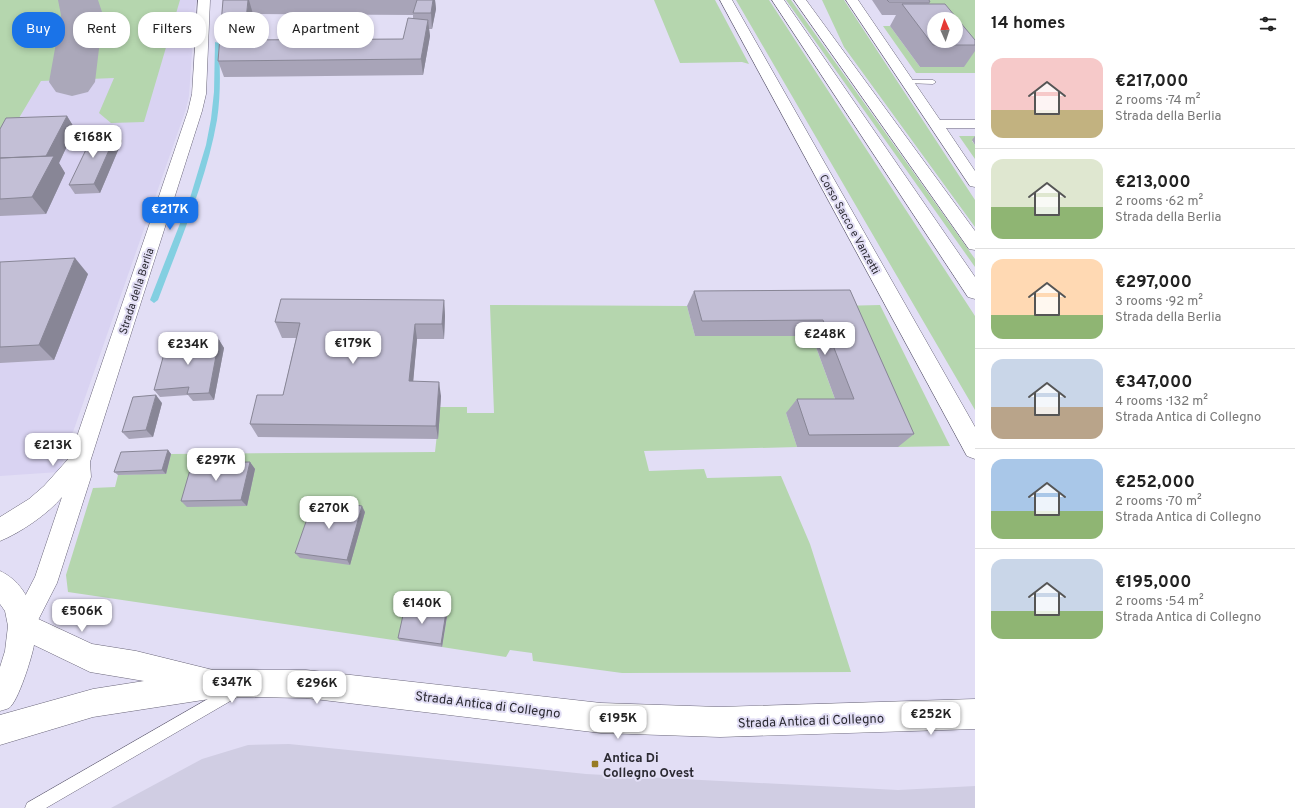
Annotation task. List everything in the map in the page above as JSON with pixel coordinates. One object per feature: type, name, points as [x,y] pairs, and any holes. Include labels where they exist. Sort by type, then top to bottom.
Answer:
[{"type":"main road","name":"Corso Sacco e Vanzetti","points":[[726,0],[975,449]]},
{"type":"main road","points":[[778,0],[975,292]]},
{"type":"main road","points":[[800,0],[975,244]]},
{"type":"main road","points":[[814,0],[826,37]]},
{"type":"main road","points":[[0,584],[16,603],[22,625],[17,658],[8,683],[0,697]]},
{"type":"main road","name":"Strada Antica di Collegno","points":[[22,625],[90,658],[136,665],[216,684]]},
{"type":"main road","name":"Strada Antica di Collegno","points":[[0,730],[93,703],[216,684],[247,683],[322,685],[600,718],[720,722],[975,714]]},
{"type":"street","name":"Strada della Berlia","points":[[22,625],[45,583],[80,477],[79,462],[195,111],[199,94],[204,0]]},
{"type":"street","points":[[852,0],[975,182]]},
{"type":"street","points":[[935,124],[975,124]]},
{"type":"street","name":"Strada della Berlia","points":[[0,530],[38,506],[52,493],[79,462]]},
{"type":"lane","points":[[908,82],[933,82]]},
{"type":"lane","points":[[32,808],[136,749],[247,683]]},
{"type":"shaded area","points":[[0,0],[197,0],[195,12],[138,12],[138,48],[192,48],[189,96],[186,109],[59,472],[0,476]]},
{"type":"shaded area","points":[[289,744],[586,774],[898,790],[975,786],[975,808],[111,808],[202,759],[248,745]]},
{"type":"green space","points":[[0,0],[180,0],[176,12],[138,12],[138,48],[166,48],[144,122],[111,123],[99,113],[114,78],[41,81],[0,150]]},
{"type":"green space","points":[[654,0],[715,0],[749,64],[742,62],[680,63]]},
{"type":"green space","points":[[736,0],[769,0],[975,316],[975,410]]},
{"type":"green space","points":[[786,0],[791,0],[975,259],[975,267]]},
{"type":"green space","points":[[822,0],[844,0],[975,200],[975,227],[844,47]]},
{"type":"green space","points":[[911,0],[975,0],[975,73],[916,73],[883,26],[890,26],[920,67],[946,48],[963,48],[963,12],[939,12]]},
{"type":"green space","points":[[959,136],[975,136],[975,140],[972,141],[975,145],[975,159]]},
{"type":"green space","points":[[490,305],[687,306],[695,336],[812,336],[840,413],[786,413],[797,447],[644,451],[649,471],[704,469],[707,478],[781,476],[810,544],[851,672],[622,673],[533,661],[532,653],[510,650],[506,657],[442,647],[447,616],[407,610],[400,641],[68,592],[66,575],[93,488],[115,487],[118,475],[166,473],[171,454],[435,452],[440,407],[467,407],[467,413],[494,413]]},
{"type":"green space","points":[[880,305],[950,446],[898,447],[839,306]]},
{"type":"building","points":[[223,0],[248,0],[247,12],[222,12]]},
{"type":"building","points":[[417,0],[433,0],[431,13],[413,13]]},
{"type":"building","points":[[887,0],[929,0],[930,2],[889,2]]},
{"type":"building","points":[[902,4],[945,4],[952,12],[927,12],[927,37]]},
{"type":"building","points":[[408,18],[428,20],[421,59],[218,61],[219,48],[269,48],[269,40],[277,40],[277,48],[374,48],[374,39],[403,39]]},
{"type":"building","points":[[963,26],[975,40],[975,45],[963,45]]},
{"type":"building","points":[[67,116],[46,156],[0,158],[0,129],[6,118]]},
{"type":"building","points":[[117,132],[94,184],[69,185],[94,133]]},
{"type":"building","points":[[54,156],[32,197],[0,199],[0,158]]},
{"type":"building","points":[[75,258],[39,345],[0,347],[0,262]]},
{"type":"building","points":[[850,290],[914,434],[809,435],[797,399],[854,399],[823,320],[702,321],[694,291]]},
{"type":"building","points":[[281,299],[444,300],[442,324],[415,324],[409,381],[439,382],[436,426],[250,424],[257,395],[283,395],[300,323],[275,322]]},
{"type":"building","points":[[219,340],[209,393],[187,394],[189,387],[154,390],[167,343]]},
{"type":"building","points":[[156,395],[146,430],[122,432],[133,397]]},
{"type":"building","points":[[168,450],[162,470],[114,472],[121,452]]},
{"type":"building","points":[[250,462],[241,500],[181,501],[192,463]]},
{"type":"building","points":[[314,499],[362,506],[347,560],[295,553]]},
{"type":"building","points":[[405,606],[446,612],[441,644],[398,638]]},
{"type":"waterway","points":[[154,300],[184,224],[209,145],[217,92],[217,48]]},
{"type":"taxiway","points":[[72,82],[82,15],[78,0]]},
{"type":"place","name":"Antica Di Collegno Ovest","points":[[595,764]]}]
